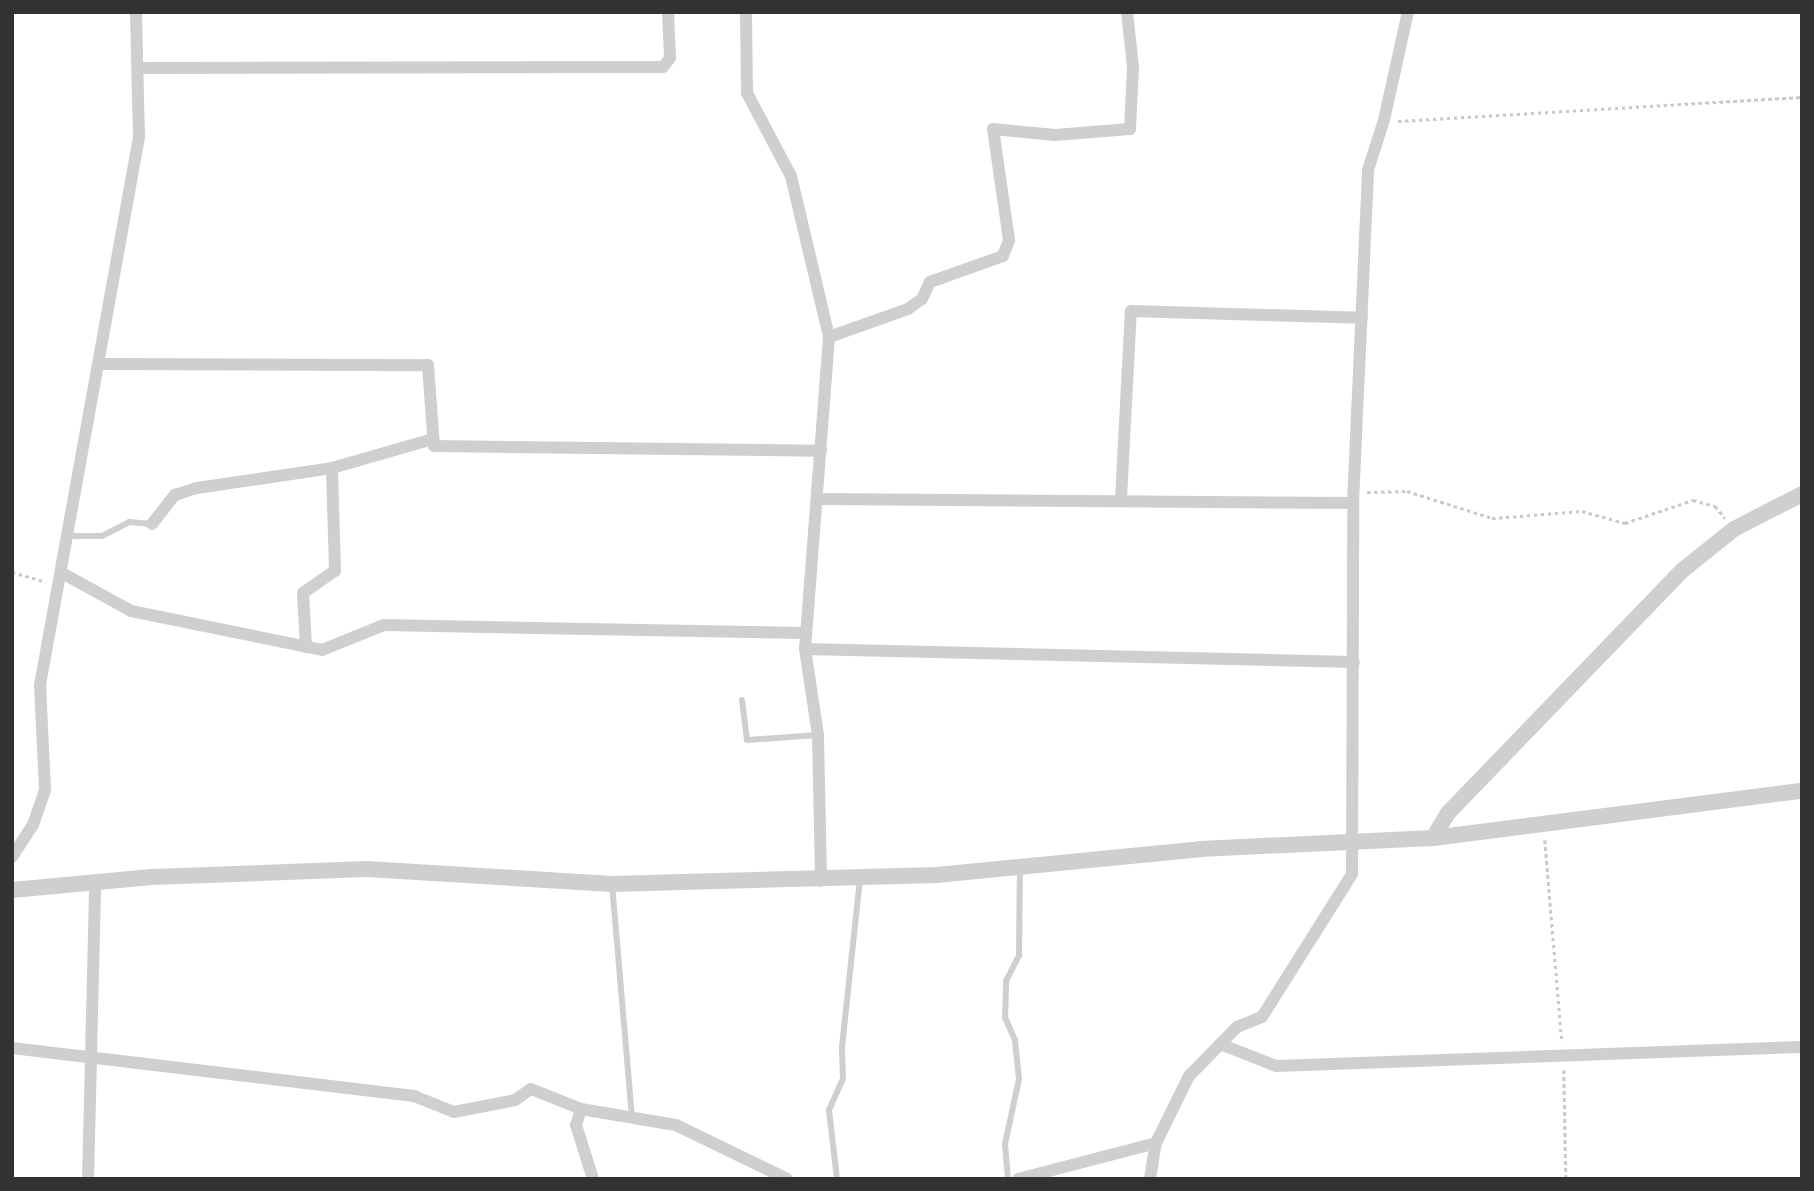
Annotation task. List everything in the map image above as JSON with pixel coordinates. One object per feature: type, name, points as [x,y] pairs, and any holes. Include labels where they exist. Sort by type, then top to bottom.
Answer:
[{"type":"street","points":[[12,857],[33,825],[45,790],[40,685],[101,363],[139,137],[136,12]]},
{"type":"street","points":[[138,68],[663,67],[670,58],[668,12]]},
{"type":"street","points":[[746,12],[747,93],[791,176],[830,337],[805,649],[818,735],[821,881]]},
{"type":"street","points":[[830,337],[908,309],[922,299],[930,282],[1003,256],[1009,240],[993,129],[1055,135],[1130,129],[1133,67],[1127,12]]},
{"type":"street","points":[[1150,1179],[1156,1143],[1189,1076],[1237,1027],[1262,1017],[1282,992],[1352,874],[1353,498],[1368,170],[1384,120],[1408,12]]},
{"type":"street","points":[[1121,499],[1131,311],[1362,318]]},
{"type":"street","points":[[101,363],[428,365],[434,446],[821,452]]},
{"type":"street","points":[[152,524],[175,495],[332,468],[433,439]]},
{"type":"street","points":[[306,647],[303,593],[335,571],[332,468]]},
{"type":"street","points":[[1433,838],[1448,813],[1684,569],[1734,529],[1802,494]]},
{"type":"street","points":[[818,499],[1353,498]]},
{"type":"street","points":[[61,579],[131,611],[322,650],[384,625],[806,633]]},
{"type":"street","points":[[805,649],[1354,662]]},
{"type":"street","points":[[12,890],[94,881],[367,869],[612,884],[860,879],[1199,849],[1433,838],[1544,826],[1802,791]]},
{"type":"street","points":[[88,1179],[94,881]]},
{"type":"street","points":[[1220,1044],[1276,1066],[1802,1046]]},
{"type":"street","points":[[12,1048],[414,1096],[454,1112],[515,1100],[531,1089],[581,1109],[632,1116],[703,1135],[787,1179]]},
{"type":"street","points":[[581,1109],[576,1125],[593,1179]]},
{"type":"street","points":[[1018,1179],[1156,1143]]},
{"type":"lane","points":[[68,536],[102,536],[130,522],[152,524]]},
{"type":"lane","points":[[742,700],[747,740],[818,735]]},
{"type":"lane","points":[[1008,1179],[1005,1144],[1019,1079],[1015,1040],[1005,1018],[1006,981],[1019,956],[1020,866]]},
{"type":"lane","points":[[838,1179],[828,1110],[843,1079],[842,1047],[860,879]]},
{"type":"lane","points":[[612,884],[632,1116]]},
{"type":"path","points":[[1384,120],[1419,122],[1802,97]]},
{"type":"path","points":[[1353,498],[1407,491],[1492,517],[1582,511],[1625,523],[1693,500],[1715,506],[1734,529]]},
{"type":"path","points":[[12,572],[61,579]]},
{"type":"path","points":[[1544,826],[1564,1055],[1566,1179]]}]
